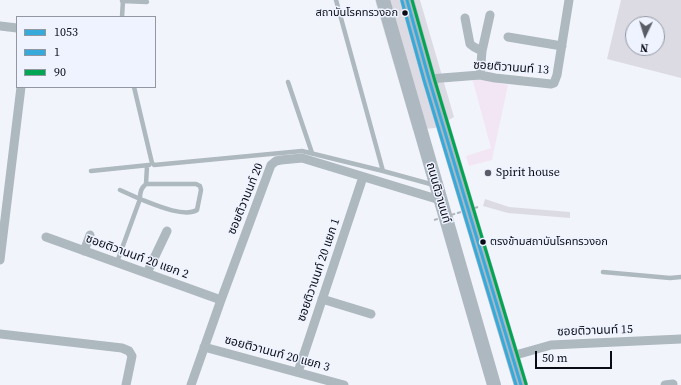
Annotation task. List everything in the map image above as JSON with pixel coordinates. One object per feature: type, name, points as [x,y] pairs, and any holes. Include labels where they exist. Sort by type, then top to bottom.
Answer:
[{"type":"main road","name":"ถนนติวานนท์","points":[[383,0],[494,385]]},
{"type":"main road","name":"ถนนติวานนท์","points":[[407,0],[521,385]]},
{"type":"street","name":"ซอยติวานนท์ 13","points":[[430,79],[480,75],[551,84],[556,80],[569,0]]},
{"type":"street","points":[[480,75],[482,51],[490,15]]},
{"type":"street","points":[[465,18],[470,44],[482,51]]},
{"type":"street","points":[[0,26],[16,28]]},
{"type":"street","points":[[508,37],[562,46]]},
{"type":"street","points":[[0,260],[21,88]]},
{"type":"street","name":"ซอยติวานนท์ 20","points":[[190,385],[220,300],[271,165],[276,161],[302,158],[440,200]]},
{"type":"street","name":"ซอยติวานนท์ 20 แยก 1","points":[[298,372],[363,177]]},
{"type":"street","points":[[147,273],[167,231]]},
{"type":"street","points":[[84,251],[90,235]]},
{"type":"street","name":"ซอยติวานนท์ 20 แยก 2","points":[[46,237],[220,300]]},
{"type":"street","points":[[322,299],[371,314]]},
{"type":"street","points":[[0,334],[122,348],[129,351],[132,356],[126,385]]},
{"type":"street","name":"ซอยติวานนท์ 15","points":[[512,356],[551,345],[681,339]]},
{"type":"street","name":"ซอยติวานนท์ 20 แยก 3","points":[[204,347],[344,385]]},
{"type":"lane","points":[[336,0],[383,171]]},
{"type":"lane","points":[[122,16],[122,1],[147,2]]},
{"type":"lane","points":[[288,82],[312,153]]},
{"type":"lane","points":[[134,88],[152,163],[154,165]]},
{"type":"lane","points":[[91,171],[302,150],[436,186]]},
{"type":"lane","points":[[117,262],[140,199],[140,191],[146,184],[147,166]]},
{"type":"lane","points":[[120,190],[169,210],[189,213],[197,210],[201,190],[200,186],[196,184],[146,184]]},
{"type":"lane","points":[[603,272],[670,278],[681,277]]},
{"type":"path","points":[[434,220],[478,207]]},
{"type":"shaded area","points":[[472,78],[508,85],[492,160],[469,166],[466,156],[491,148]]},
{"type":"building","points":[[375,0],[420,0],[454,117],[435,128],[413,130]]},
{"type":"building","points":[[621,0],[681,0],[681,78],[607,59]]},
{"type":"building","points":[[485,199],[509,207],[570,212],[570,218],[508,213],[483,206]]},
{"type":"transit line","name":"1053","points":[[407,0],[429,79],[521,385]]},
{"type":"transit line","name":"90","points":[[412,0],[526,384]]},
{"type":"transit line","name":"1","points":[[402,1],[424,80],[516,385]]},
{"type":"place","name":"สถาบันโรคทรวงอก","points":[[405,13]]},
{"type":"place","name":"Spirit house","points":[[488,173]]},
{"type":"place","name":"ตรงข้ามสถาบันโรคทรวงอก","points":[[483,242]]}]
